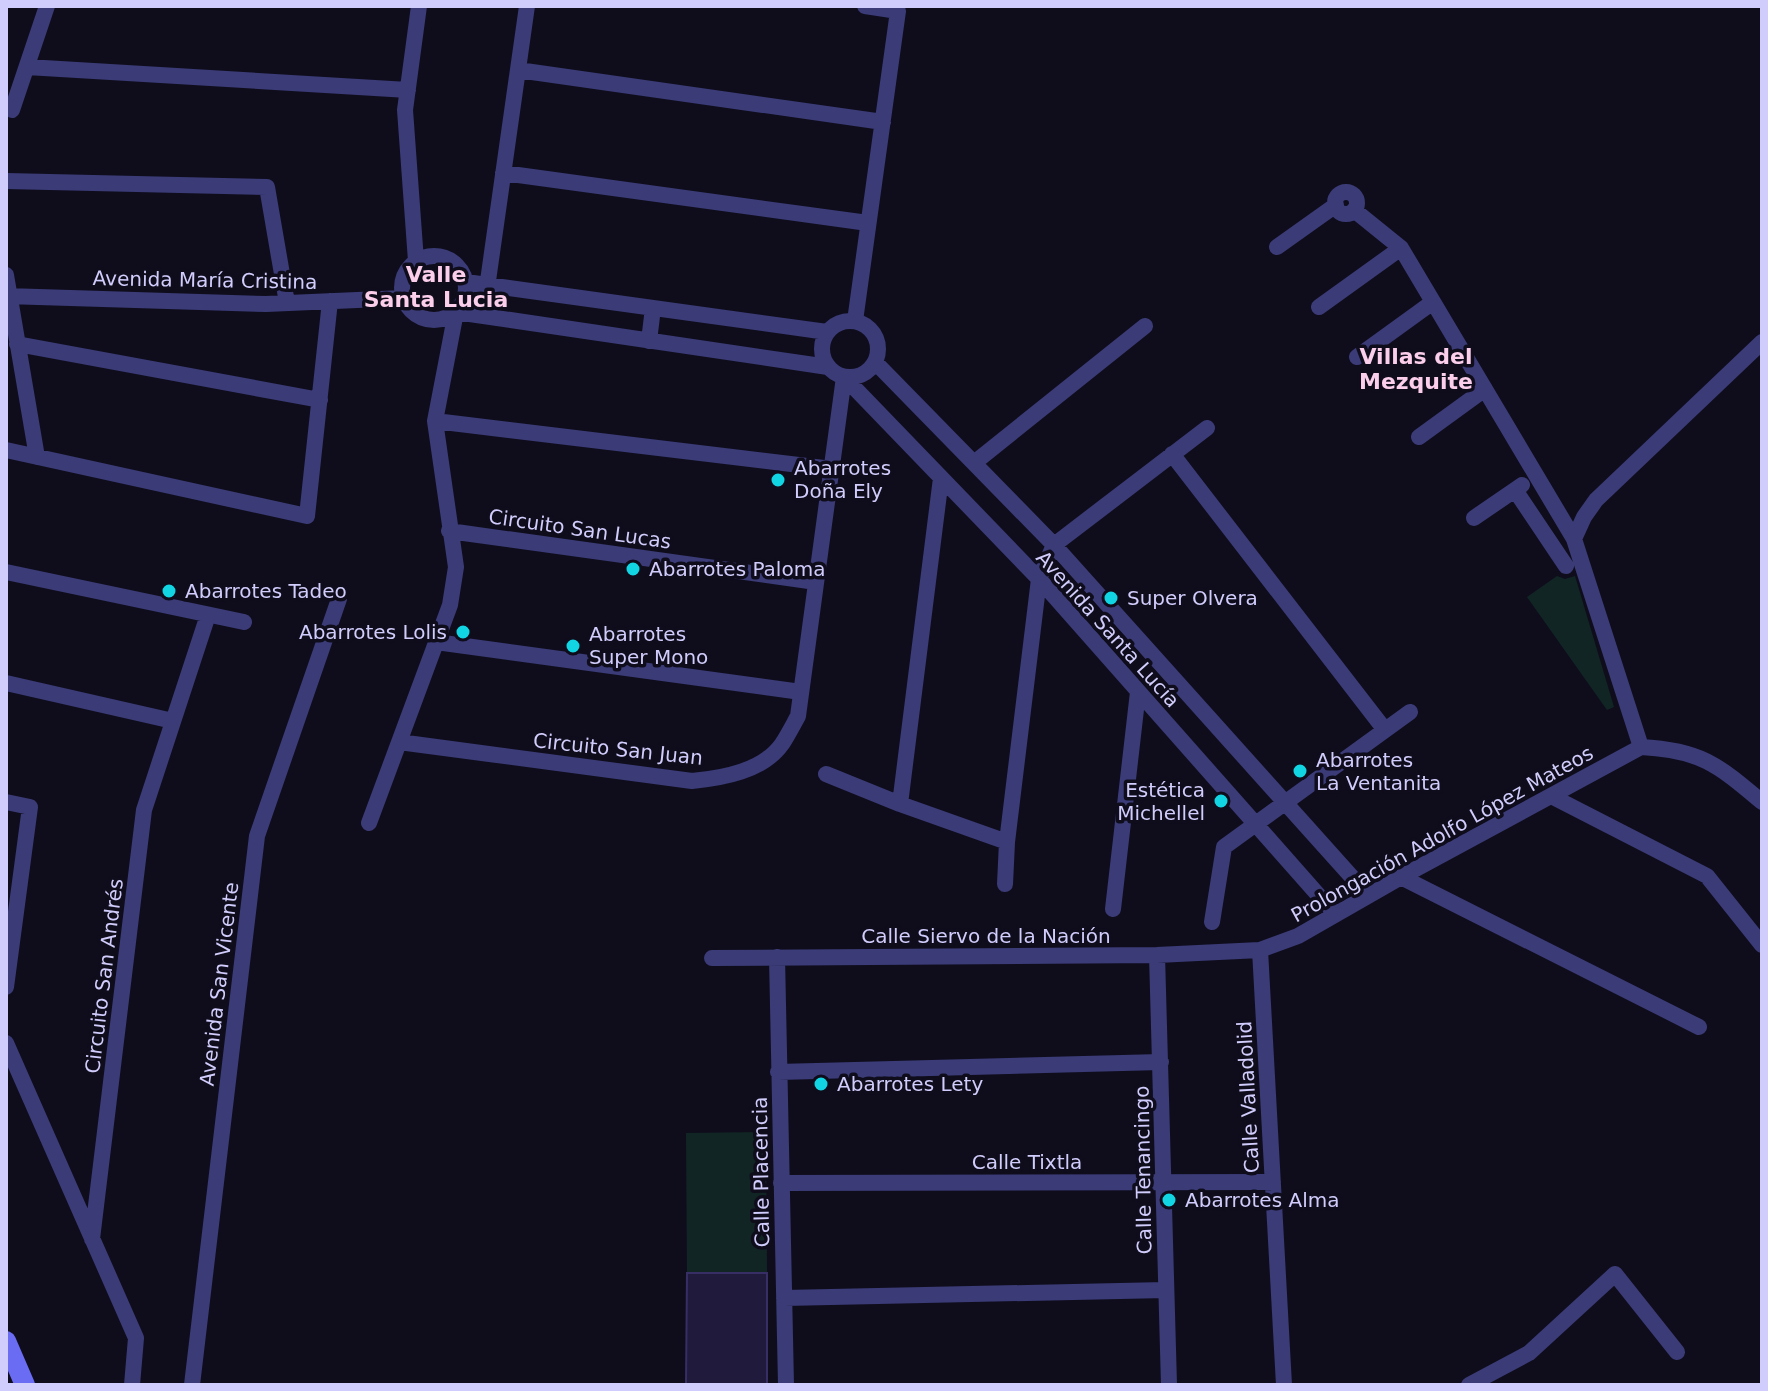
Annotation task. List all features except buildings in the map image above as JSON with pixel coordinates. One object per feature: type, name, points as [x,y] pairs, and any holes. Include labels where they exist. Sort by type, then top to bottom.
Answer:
[{"type":"street","points":[[12,110],[47,6]]},
{"type":"street","points":[[416,261],[405,110],[419,6]]},
{"type":"street","points":[[483,316],[527,6]]},
{"type":"street","points":[[855,321],[898,11],[865,6]]},
{"type":"street","points":[[27,67],[408,90]]},
{"type":"street","points":[[518,70],[883,122]]},
{"type":"street","points":[[503,173],[868,223]]},
{"type":"street","points":[[6,181],[267,187],[287,303]]},
{"type":"street","points":[[1277,247],[1336,205],[1340,194],[1349,193],[1356,198],[1354,210],[1401,248],[1574,539],[1641,747],[1695,754],[1726,772],[1762,802]]},
{"type":"street","points":[[1319,307],[1401,248]]},
{"type":"street","points":[[436,255],[446,258],[462,271],[466,282],[463,303],[447,318],[425,319],[408,307],[403,298],[404,277],[416,261],[436,255]]},
{"type":"street","points":[[6,275],[7,296],[37,457]]},
{"type":"street","points":[[466,282],[827,332]]},
{"type":"street","name":"Avenida María Cristina","points":[[7,296],[287,303],[403,298]]},
{"type":"street","points":[[6,450],[307,516],[330,301]]},
{"type":"street","points":[[1357,357],[1433,302]]},
{"type":"street","points":[[649,341],[653,308]]},
{"type":"street","points":[[456,312],[828,367],[844,377],[868,371],[875,362],[878,349],[875,336],[867,326],[855,321],[839,323],[827,332],[822,349],[828,367]]},
{"type":"street","points":[[369,823],[450,605],[456,567],[435,421],[456,312]]},
{"type":"street","points":[[974,463],[1145,326]]},
{"type":"street","points":[[1574,539],[1596,500],[1762,342]]},
{"type":"street","points":[[17,344],[320,400]]},
{"type":"street","name":"Avenida Santa Lucía","points":[[875,362],[1054,545],[1368,895]]},
{"type":"street","points":[[436,642],[801,692],[844,377]]},
{"type":"street","name":"Avenida Santa Lucía","points":[[844,377],[1039,579],[1335,914]]},
{"type":"street","points":[[1419,437],[1485,389]]},
{"type":"street","points":[[435,421],[832,469]]},
{"type":"street","points":[[1005,884],[1007,842],[1039,579],[1054,545],[1207,428]]},
{"type":"street","points":[[1172,454],[1385,730]]},
{"type":"street","points":[[1474,518],[1536,475]]},
{"type":"street","points":[[900,804],[941,478]]},
{"type":"street","points":[[1515,490],[1566,566]]},
{"type":"street","name":"Circuito San Lucas","points":[[449,531],[816,582]]},
{"type":"street","points":[[6,572],[244,622]]},
{"type":"street","name":"Avenida San Vicente","points":[[192,1385],[257,836],[339,599]]},
{"type":"street","name":"Circuito San Andrés","points":[[92,1239],[144,810],[208,615]]},
{"type":"street","points":[[6,683],[173,721]]},
{"type":"street","name":"Circuito San Juan","points":[[399,742],[692,781],[709,780],[745,770],[781,746],[798,716],[801,692]]},
{"type":"street","points":[[1113,909],[1138,692]]},
{"type":"street","points":[[1212,922],[1224,847],[1410,712]]},
{"type":"street","name":"Prolongación Adolfo López Mateos","points":[[1260,950],[1298,936],[1641,747]]},
{"type":"street","points":[[826,774],[1007,842]]},
{"type":"street","points":[[1551,796],[1707,876],[1762,945]]},
{"type":"street","points":[[6,802],[30,807],[6,987]]},
{"type":"street","points":[[1401,877],[1699,1027]]},
{"type":"street","name":"Calle Siervo de la Nación","points":[[712,958],[1157,955],[1260,950]]},
{"type":"street","name":"Calle Valladolid","points":[[1260,950],[1284,1385]]},
{"type":"street","name":"Calle Tenancingo","points":[[1157,955],[1169,1385]]},
{"type":"street","name":"Calle Placencia","points":[[777,957],[786,1385]]},
{"type":"street","points":[[6,1043],[136,1338],[132,1385]]},
{"type":"street","points":[[778,1072],[1161,1062]]},
{"type":"street","name":"Calle Tixtla","points":[[781,1183],[1273,1182]]},
{"type":"street","points":[[1469,1385],[1529,1353],[1615,1274],[1677,1352]]},
{"type":"street","points":[[784,1298],[1166,1290]]},
{"type":"street","points":[[6,1341],[25,1385]]},
{"type":"green space","points":[[1557,576],[1565,579],[1575,576],[1614,707],[1607,710],[1527,597]]},
{"type":"green space","points":[[766,1132],[767,1273],[687,1273],[686,1133]]},
{"type":"place","name":"Abarrotes Doña Ely","points":[[778,480]]},
{"type":"place","name":"Abarrotes Paloma","points":[[633,569]]},
{"type":"place","name":"Abarrotes Tadeo","points":[[169,591]]},
{"type":"place","name":"Super Olvera","points":[[1111,598]]},
{"type":"place","name":"Abarrotes Lolis","points":[[463,632]]},
{"type":"place","name":"Abarrotes Super Mono","points":[[573,646]]},
{"type":"place","name":"Abarrotes La Ventanita","points":[[1300,771]]},
{"type":"place","name":"Estética Michellel","points":[[1221,801]]},
{"type":"place","name":"Abarrotes Lety","points":[[821,1084]]},
{"type":"place","name":"Abarrotes Alma","points":[[1169,1200]]},
{"type":"district","name":"Valle Santa Lucia","points":[[436,286]]},
{"type":"district","name":"Villas del Mezquite","points":[[1416,368]]}]
